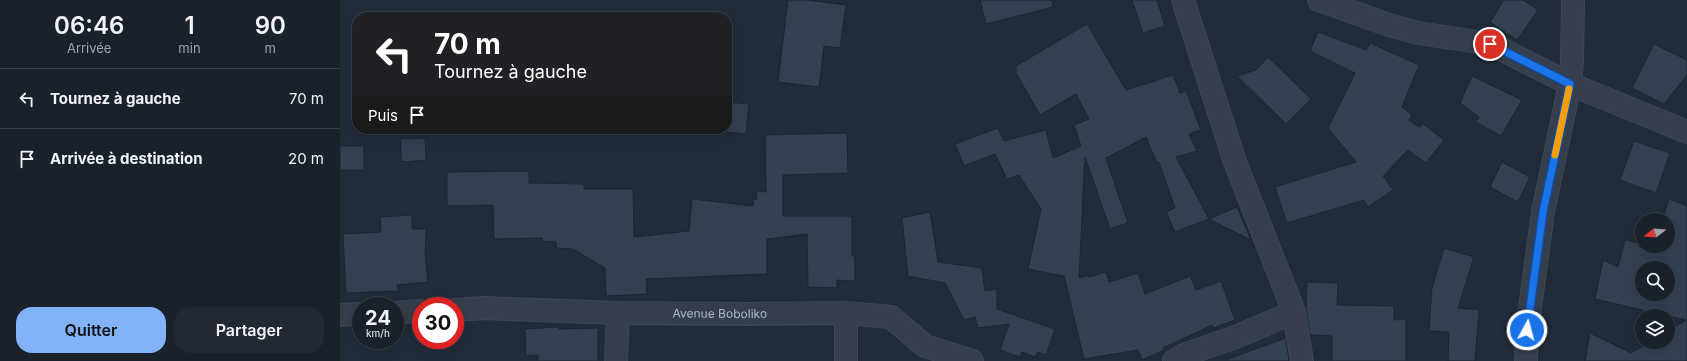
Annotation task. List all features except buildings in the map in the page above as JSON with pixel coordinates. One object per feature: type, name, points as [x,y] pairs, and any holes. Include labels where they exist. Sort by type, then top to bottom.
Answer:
[{"type":"street","points":[[1183,0],[1235,162],[1294,312],[1302,361]]},
{"type":"street","points":[[1320,0],[1389,25],[1418,33],[1490,44],[1570,84],[1687,132]]},
{"type":"street","points":[[1526,361],[1527,330],[1541,226],[1570,84],[1572,62],[1573,0]]},
{"type":"street","name":"Avenue Boboliko","points":[[464,309],[484,308],[618,313],[846,313],[891,317],[926,346],[972,361]]},
{"type":"street","points":[[1174,361],[1184,355],[1238,336],[1294,312]]},
{"type":"street","points":[[616,361],[618,313]]},
{"type":"street","points":[[846,313],[846,361]]},
{"type":"street","points":[[340,315],[352,314]]},
{"type":"slow traffic","points":[[1555,155],[1569,89]]},
{"type":"route","points":[[1490,44],[1570,84],[1543,212],[1527,330]]}]
